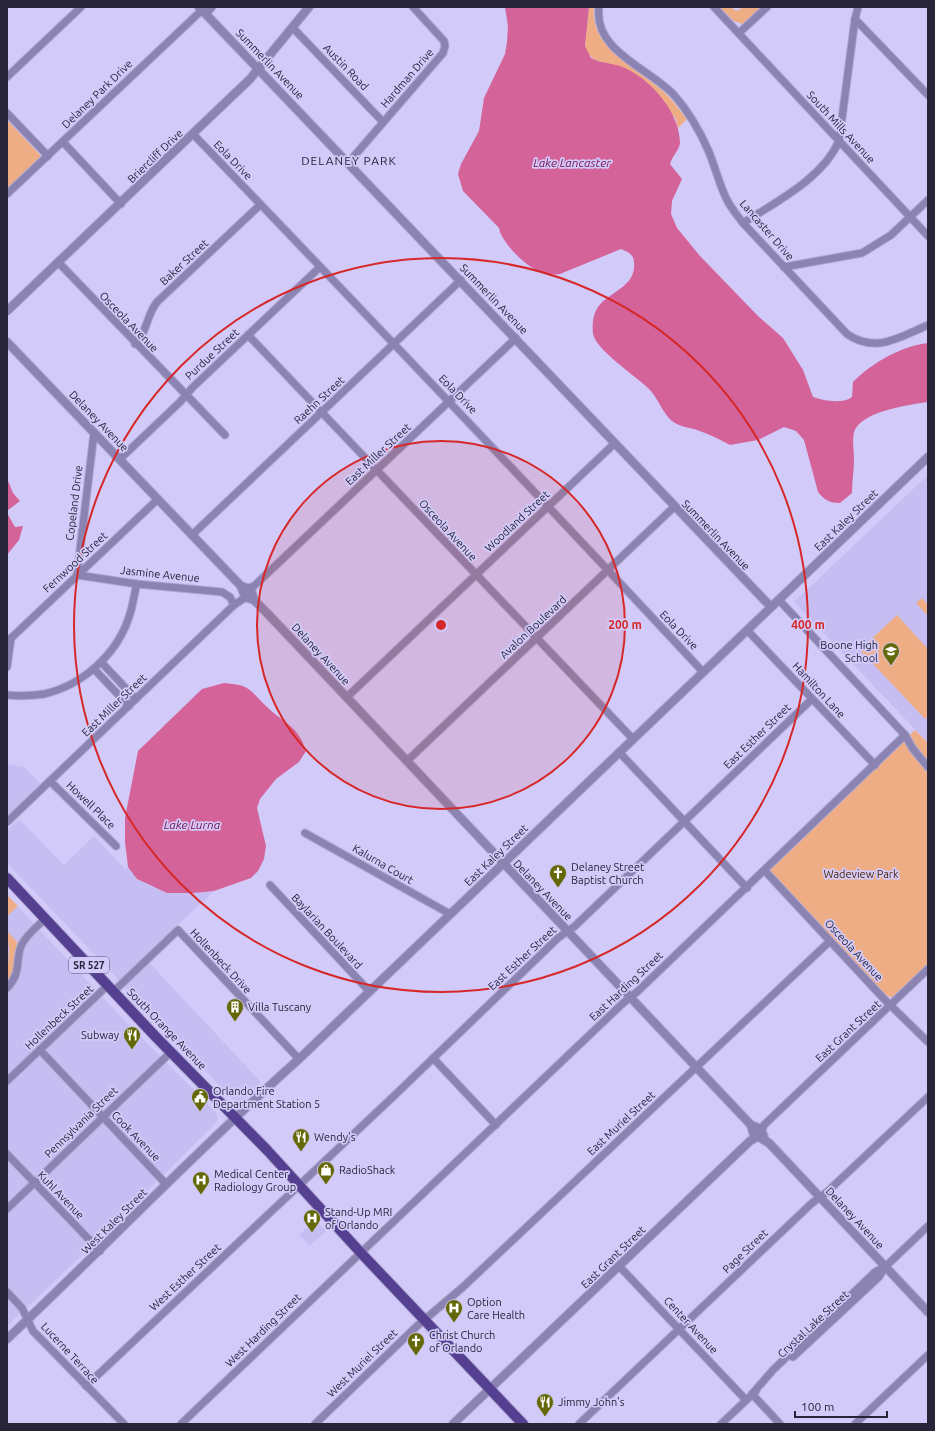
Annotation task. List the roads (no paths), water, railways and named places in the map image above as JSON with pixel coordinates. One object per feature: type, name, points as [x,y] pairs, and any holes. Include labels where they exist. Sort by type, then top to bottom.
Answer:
[{"type":"main road","name":"South Orange Avenue","points":[[7,878],[171,1052],[235,1117],[360,1253],[426,1320],[523,1424]]},
{"type":"street","points":[[7,77],[81,7]]},
{"type":"street","name":"Delaney Park Drive","points":[[7,194],[203,10],[212,7]]},
{"type":"street","name":"Briercliff Drive","points":[[7,311],[121,204],[259,69],[309,7]]},
{"type":"street","name":"Hardman Drive","points":[[349,162],[439,60],[445,46],[440,35],[413,7]]},
{"type":"street","name":"Lancaster Drive","points":[[599,7],[598,20],[608,41],[672,94],[694,122],[709,151],[726,197],[743,223],[847,334],[856,340],[879,344],[891,341],[928,325]]},
{"type":"street","points":[[714,7],[739,33],[766,7]]},
{"type":"street","points":[[743,223],[789,194],[825,163],[835,151],[839,141],[855,18],[858,7]]},
{"type":"street","name":"Summerlin Avenue","points":[[203,10],[770,607]]},
{"type":"street","points":[[855,18],[928,95]]},
{"type":"street","name":"Austin Road","points":[[293,28],[383,122]]},
{"type":"street","name":"South Mills Avenue","points":[[739,33],[928,236]]},
{"type":"street","points":[[7,113],[48,156]]},
{"type":"street","name":"Eola Drive","points":[[193,134],[450,401],[549,506],[607,571],[703,672]]},
{"type":"street","points":[[63,142],[121,204]]},
{"type":"street","points":[[784,267],[862,253],[891,235],[928,200]]},
{"type":"street","name":"Baker Street","points":[[135,344],[145,331],[150,314],[157,302],[260,205]]},
{"type":"street","name":"Osceola Avenue","points":[[58,262],[135,344],[226,435]]},
{"type":"street","name":"Purdue Street","points":[[120,459],[320,267]]},
{"type":"street","name":"Raehn Street","points":[[192,535],[461,280]]},
{"type":"street","name":"Osceola Avenue","points":[[248,335],[633,739]]},
{"type":"street","name":"East Miller Street","points":[[8,822],[234,605],[516,338]]},
{"type":"street","name":"Delaney Avenue","points":[[7,342],[347,697],[928,1312]]},
{"type":"street","name":"Copeland Drive","points":[[77,575],[94,433]]},
{"type":"street","name":"Woodland Street","points":[[347,697],[615,443]]},
{"type":"street","name":"East Kaley Street","points":[[235,1117],[299,1059],[928,457]]},
{"type":"street","name":"Fernwood Street","points":[[8,640],[158,499]]},
{"type":"street","name":"Avalon Boulevard","points":[[407,761],[537,639],[674,507]]},
{"type":"street","name":"Jasmine Avenue","points":[[77,575],[137,584],[222,592],[230,596],[234,605]]},
{"type":"street","points":[[7,695],[29,696],[57,690],[72,683],[94,669],[120,636],[130,617],[137,584]]},
{"type":"street","points":[[779,600],[905,735],[928,767]]},
{"type":"street","name":"Hamilton Lane","points":[[747,630],[875,765]]},
{"type":"street","points":[[7,667],[8,640]]},
{"type":"street","points":[[101,662],[136,699]]},
{"type":"street","points":[[94,669],[129,706]]},
{"type":"street","name":"East Esther Street","points":[[299,1185],[558,938],[576,926],[812,699]]},
{"type":"street","name":"East Harding Street","points":[[360,1253],[765,871],[905,735]]},
{"type":"street","points":[[619,752],[747,888]]},
{"type":"street","name":"Howell Place","points":[[50,781],[116,846]]},
{"type":"street","name":"Kalurna Court","points":[[305,833],[450,914]]},
{"type":"street","name":"Osceola Avenue","points":[[765,871],[830,941],[928,1042]]},
{"type":"street","name":"Baylarian Boulevard","points":[[270,885],[369,991]]},
{"type":"street","points":[[7,988],[18,972],[22,944],[46,918]]},
{"type":"street","name":"Hollenbeck Street","points":[[7,1081],[40,1050],[178,930]]},
{"type":"street","name":"Hollenbeck Drive","points":[[178,930],[299,1059]]},
{"type":"street","name":"East Muriel Street","points":[[426,1320],[462,1288],[830,941]]},
{"type":"street","name":"East Grant Street","points":[[453,1424],[928,969]]},
{"type":"street","name":"Cook Avenue","points":[[40,1050],[166,1184]]},
{"type":"street","name":"Pennsylvania Street","points":[[7,1209],[171,1052]]},
{"type":"street","points":[[433,1058],[496,1126]]},
{"type":"street","name":"Page Street","points":[[579,1424],[812,1203],[828,1192],[928,1097]]},
{"type":"street","name":"West Kaley Street","points":[[7,1339],[100,1251],[235,1117]]},
{"type":"street","name":"Kuhl Avenue","points":[[7,1154],[100,1251]]},
{"type":"street","name":"West Esther Street","points":[[86,1386],[299,1185]]},
{"type":"street","name":"Crystal Lake Street","points":[[721,1424],[879,1277],[885,1266],[928,1226]]},
{"type":"street","name":"West Harding Street","points":[[181,1424],[360,1253]]},
{"type":"street","name":"Center Avenue","points":[[619,1266],[746,1400]]},
{"type":"street","name":"Lucerne Terrace","points":[[7,1292],[22,1308],[33,1331],[124,1424]]},
{"type":"street","name":"West Muriel Street","points":[[315,1424],[426,1320]]},
{"type":"street","points":[[855,1424],[928,1355]]},
{"type":"street","points":[[752,1394],[780,1424]]},
{"type":"water","name":"Lake Lancaster","points":[[505,7],[589,7],[585,46],[591,58],[623,67],[636,74],[646,81],[663,99],[675,120],[679,132],[680,143],[670,164],[682,179],[672,201],[671,214],[677,228],[700,256],[758,316],[783,338],[803,370],[813,397],[822,400],[844,401],[852,397],[853,382],[869,368],[897,352],[928,343],[928,402],[886,410],[875,414],[858,425],[853,435],[854,463],[852,493],[840,503],[828,500],[818,492],[804,440],[796,431],[784,427],[758,440],[730,445],[706,433],[678,425],[669,418],[649,389],[601,348],[593,334],[594,316],[598,307],[631,278],[634,271],[634,263],[633,257],[630,254],[621,249],[560,274],[550,274],[535,270],[509,247],[499,228],[463,191],[458,174],[461,164],[479,131],[484,98],[505,54],[508,26]]},
{"type":"water","points":[[7,478],[13,493],[20,501],[7,511]]},
{"type":"water","points":[[7,513],[15,527],[23,526],[19,540],[7,555]]},
{"type":"water","name":"Lake Lurna","points":[[224,683],[240,685],[251,691],[263,704],[299,735],[306,751],[299,762],[276,779],[260,799],[257,808],[266,846],[264,859],[258,871],[251,878],[214,891],[167,893],[137,879],[128,867],[125,842],[125,818],[138,751],[202,689]]},
{"type":"place","name":"Boone High School","points":[[891,666]]},
{"type":"place","name":"Delaney Street Baptist Church","points":[[558,888]]},
{"type":"place","name":"Villa Tuscany","points":[[235,1022]]},
{"type":"place","name":"Subway","points":[[132,1050]]},
{"type":"place","name":"Orlando Fire Department Station 5","points":[[200,1112]]},
{"type":"place","name":"Wendy's","points":[[301,1152]]},
{"type":"place","name":"RadioShack","points":[[326,1185]]},
{"type":"place","name":"Medical Center Radiology Group","points":[[201,1195]]},
{"type":"place","name":"Stand-Up MRI of Orlando","points":[[312,1233]]},
{"type":"place","name":"Option Care Health","points":[[454,1323]]},
{"type":"place","name":"Christ Church of Orlando","points":[[416,1356]]},
{"type":"place","name":"Jimmy John's","points":[[545,1417]]},
{"type":"district","name":"DELANEY PARK","points":[[349,161]]},
{"type":"park label","name":"Wadeview Park","points":[[861,874]]}]
